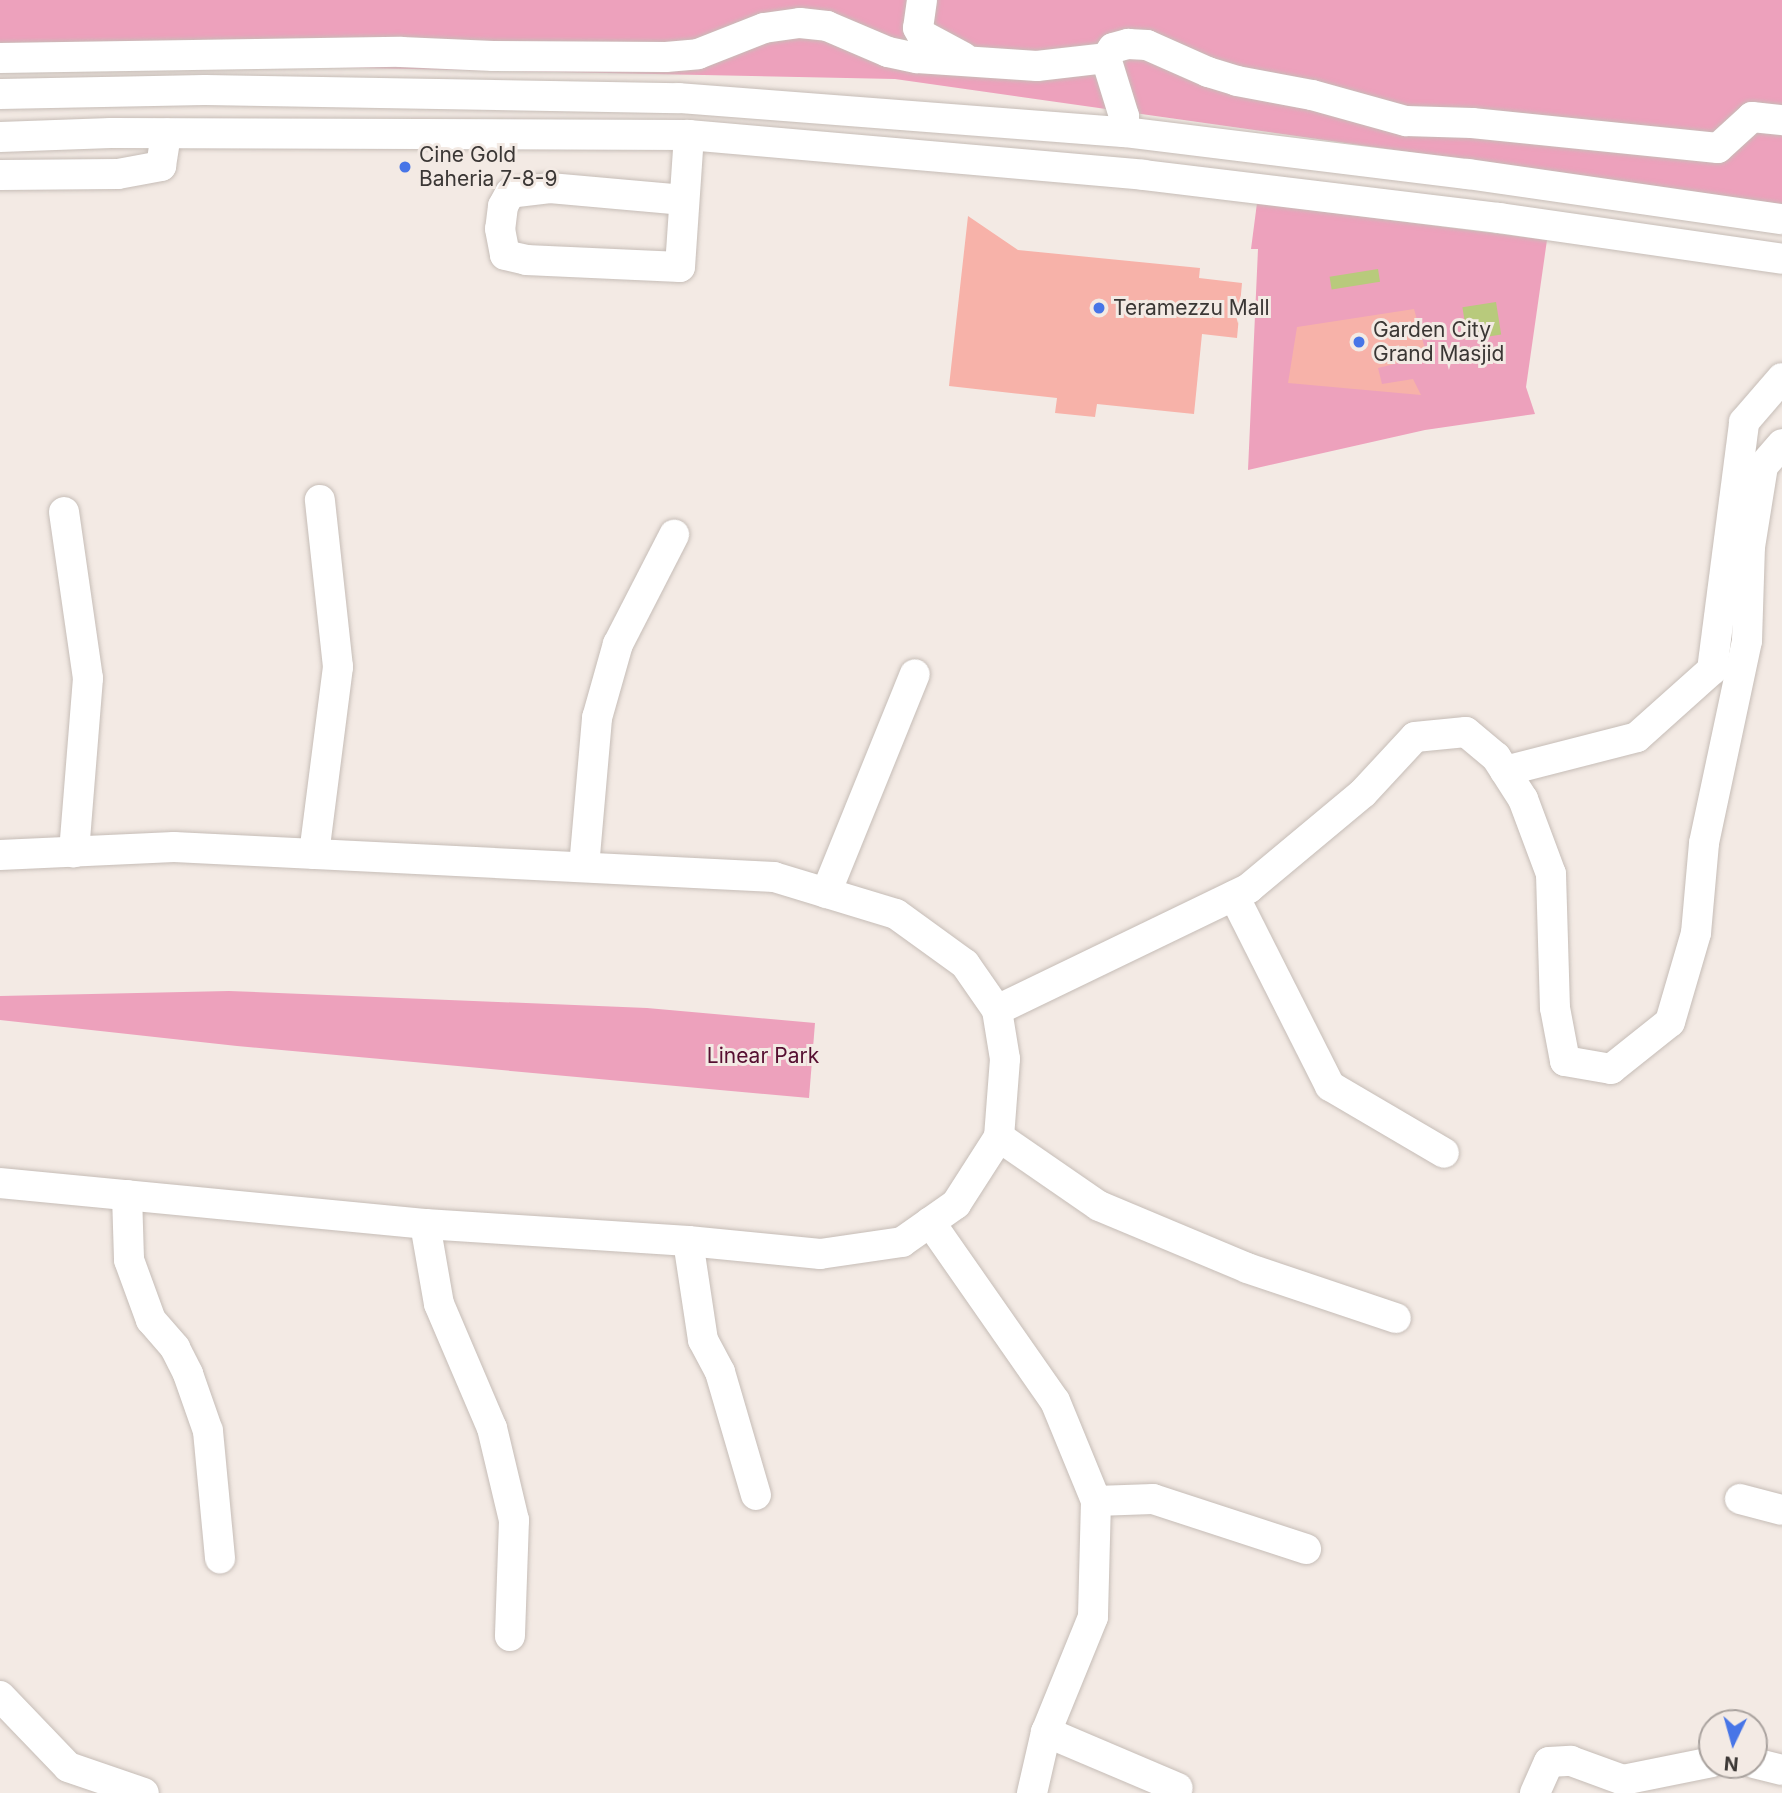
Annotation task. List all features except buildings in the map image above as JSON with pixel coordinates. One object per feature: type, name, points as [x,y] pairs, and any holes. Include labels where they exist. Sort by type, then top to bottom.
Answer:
[{"type":"street","points":[[836,29],[851,26],[891,32],[920,14],[928,40],[968,60]]},
{"type":"street","points":[[0,58],[401,52],[493,56],[666,57],[698,54],[764,27],[800,23],[836,29],[887,52],[942,61],[968,60],[1037,66],[1106,58],[1113,48],[1147,45],[1208,72],[1237,81],[1312,95],[1406,121],[1472,123],[1718,148],[1752,117],[1782,120]]},
{"type":"street","points":[[1106,58],[1124,116],[1124,132]]},
{"type":"street","points":[[0,94],[205,90],[679,98],[1124,132],[1468,174],[1782,219]]},
{"type":"street","points":[[532,96],[535,134]]},
{"type":"street","points":[[0,174],[118,174],[162,166],[166,133]]},
{"type":"street","points":[[0,137],[166,133],[689,135],[1143,175],[1499,218],[1782,259]]},
{"type":"street","points":[[684,200],[551,188],[510,193],[503,206],[500,229],[505,255],[526,260],[680,267],[689,135]]},
{"type":"street","points":[[1505,771],[1637,737],[1712,670],[1744,422],[1782,378]]},
{"type":"street","points":[[997,1010],[1249,888],[1363,793],[1415,737],[1466,732],[1496,757],[1523,799],[1551,874],[1555,937],[1555,1008],[1565,1061],[1611,1069],[1670,1022],[1696,933],[1704,843],[1747,641],[1750,547],[1763,466],[1782,444]]},
{"type":"street","points":[[314,854],[338,667],[320,500]]},
{"type":"street","points":[[64,512],[88,678],[74,852]]},
{"type":"street","points":[[584,867],[597,718],[618,643],[674,535]]},
{"type":"street","points":[[826,893],[915,674]]},
{"type":"street","points":[[0,855],[174,847],[774,877],[896,914],[965,964],[997,1010],[1005,1059],[999,1137],[956,1204],[902,1242],[820,1254],[688,1241],[425,1224],[0,1183]]},
{"type":"street","points":[[1234,896],[1330,1086],[1444,1153]]},
{"type":"street","points":[[999,1137],[1099,1206],[1247,1268],[1396,1318]]},
{"type":"street","points":[[127,1195],[129,1260],[151,1320],[175,1348],[188,1374],[208,1431],[220,1558]]},
{"type":"street","points":[[930,1222],[1055,1401],[1096,1501],[1093,1617],[1046,1732],[1032,1793]]},
{"type":"street","points":[[425,1224],[439,1304],[492,1428],[514,1520],[510,1636]]},
{"type":"street","points":[[688,1241],[703,1340],[720,1372],[756,1495]]},
{"type":"street","points":[[1096,1501],[1153,1499],[1306,1549]]},
{"type":"street","points":[[1740,1499],[1782,1510]]},
{"type":"street","points":[[0,1696],[68,1767],[144,1793]]},
{"type":"street","points":[[1046,1732],[1178,1788]]},
{"type":"street","points":[[1535,1793],[1549,1762],[1571,1761],[1620,1787],[1698,1766]]},
{"type":"green space","points":[[0,0],[1782,0],[1782,205],[895,79],[117,63],[0,68]]},
{"type":"green space","points":[[1257,203],[1547,240],[1526,387],[1535,414],[1425,430],[1248,470],[1258,249],[1251,249]]},
{"type":"green space","name":"Linear Park","points":[[229,991],[647,1008],[815,1023],[809,1098],[237,1046],[0,1020],[0,996]]},
{"type":"shaded area","points":[[1378,269],[1380,282],[1332,290],[1330,277]]},
{"type":"shaded area","points":[[1496,302],[1501,335],[1468,340],[1462,307]]},
{"type":"place","name":"Cine Gold Baheria 7-8-9","points":[[405,167]]},
{"type":"place","name":"Teramezzu Mall","points":[[1099,308]]},
{"type":"place","name":"Garden City Grand Masjid","points":[[1359,342]]}]
